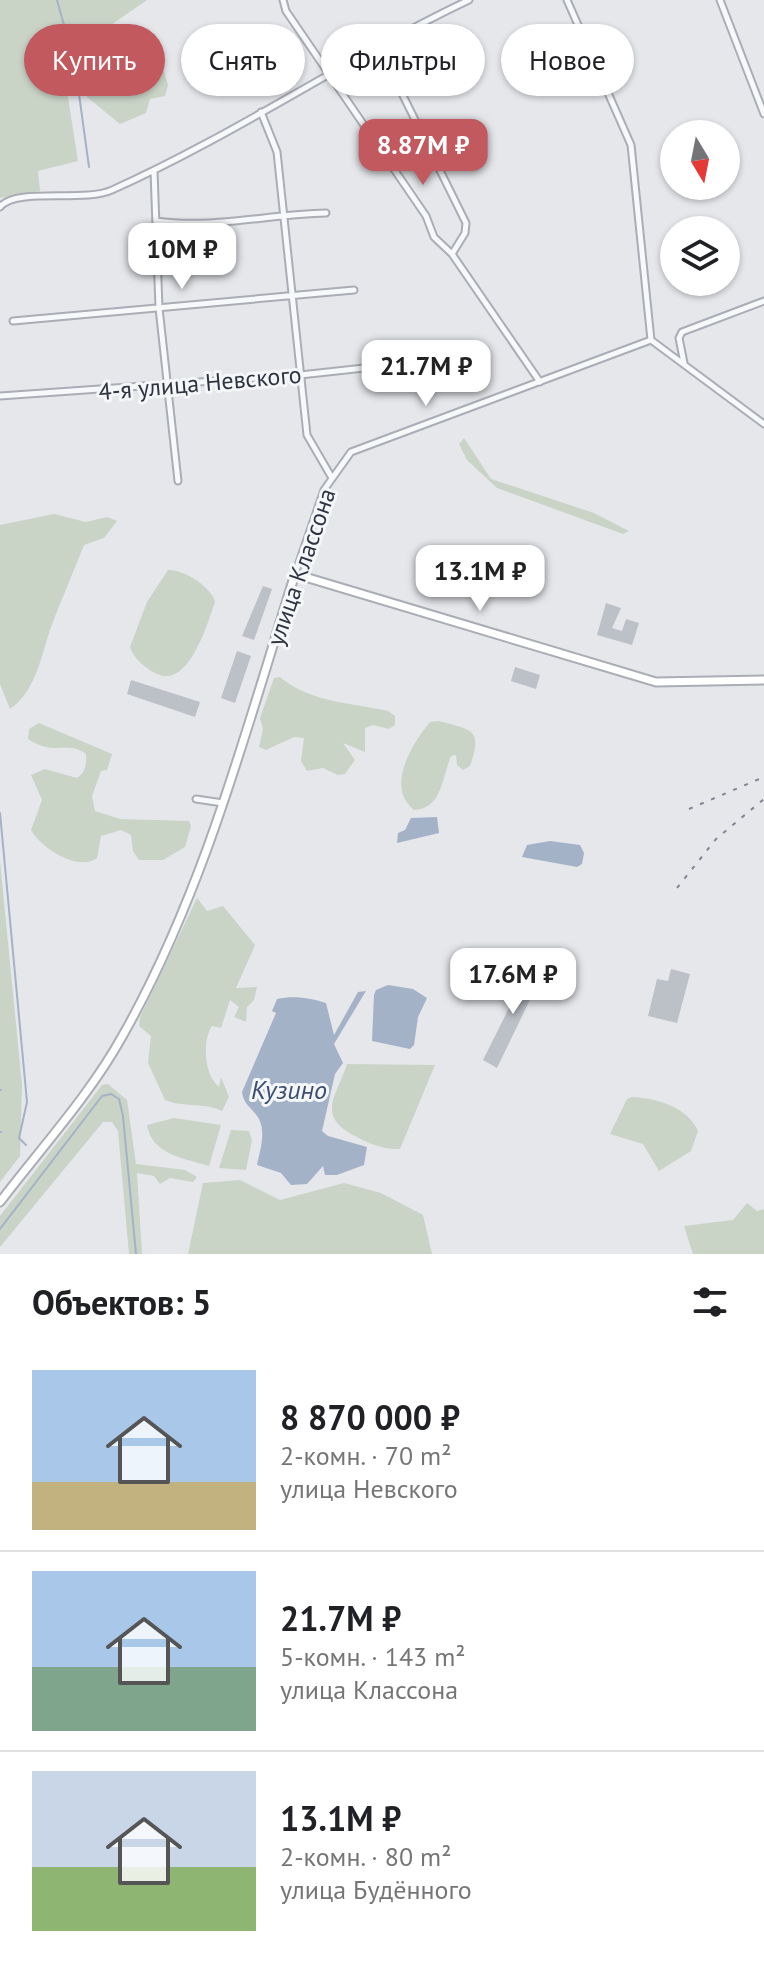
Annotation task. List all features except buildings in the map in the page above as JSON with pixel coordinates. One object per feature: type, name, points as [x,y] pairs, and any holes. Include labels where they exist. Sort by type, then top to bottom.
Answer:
[{"type":"street","points":[[283,0],[286,11],[321,61]]},
{"type":"street","points":[[420,24],[469,0]]},
{"type":"street","points":[[567,0],[631,145],[651,340],[764,424]]},
{"type":"street","points":[[720,0],[764,114]]},
{"type":"street","points":[[0,207],[20,197],[75,198],[105,193],[154,171],[321,78]]},
{"type":"street","points":[[345,96],[426,216],[434,237],[452,254],[540,382]]},
{"type":"street","points":[[403,96],[466,223],[465,233],[452,254]]},
{"type":"street","points":[[261,112],[277,152],[307,435],[332,478]]},
{"type":"street","points":[[154,171],[159,308],[178,481]]},
{"type":"street","points":[[156,221],[189,225],[284,214],[326,213]]},
{"type":"street","points":[[13,321],[354,290]]},
{"type":"street","points":[[684,364],[679,338],[682,332],[764,301]]},
{"type":"street","name":"улица Классона","points":[[0,1202],[121,1038],[188,898],[223,803],[324,490],[351,452],[651,340]]},
{"type":"street","name":"4-я улица Невского","points":[[0,396],[300,375],[401,364]]},
{"type":"street","points":[[295,574],[656,682],[764,680]]},
{"type":"street","points":[[196,799],[223,803]]},
{"type":"shaded area","points":[[0,0],[147,0],[112,24],[24,24],[24,96],[68,96],[78,161],[38,171],[40,191],[0,198]]},
{"type":"shaded area","points":[[165,96],[150,99],[146,113],[120,124],[87,97]]},
{"type":"shaded area","points":[[464,438],[491,479],[594,513],[629,531],[623,534],[497,488],[467,460],[459,444]]},
{"type":"shaded area","points":[[54,514],[86,522],[107,517],[117,521],[104,538],[84,545],[32,683],[10,709],[0,684],[0,525]]},
{"type":"shaded area","points":[[168,570],[181,572],[196,580],[213,596],[215,602],[194,653],[177,673],[167,676],[143,665],[130,647],[147,602]]},
{"type":"shaded area","points":[[280,677],[317,697],[388,711],[395,716],[395,725],[389,729],[373,725],[365,728],[365,752],[343,743],[355,760],[345,774],[338,775],[323,768],[307,771],[301,761],[304,738],[294,737],[266,750],[259,747],[263,729],[260,718],[274,678]]},
{"type":"shaded area","points":[[439,721],[472,733],[475,738],[474,754],[470,766],[463,770],[457,765],[456,755],[451,756],[436,798],[423,808],[414,810],[402,790],[404,766],[430,722]]},
{"type":"shaded area","points":[[39,723],[112,754],[107,770],[101,771],[92,796],[95,811],[120,819],[189,821],[191,826],[185,847],[163,860],[139,860],[133,851],[131,835],[121,830],[101,836],[97,858],[80,862],[61,856],[43,844],[31,830],[42,800],[31,775],[45,769],[77,778],[84,771],[86,754],[73,748],[46,747],[28,739],[29,729]]},
{"type":"shaded area","points":[[0,861],[22,1085],[20,1156],[0,1182]]},
{"type":"shaded area","points":[[197,898],[207,911],[223,906],[255,945],[236,988],[257,987],[254,1000],[247,1007],[246,1022],[234,1017],[239,1007],[230,1000],[221,1028],[212,1026],[207,1040],[206,1058],[210,1075],[219,1087],[221,1077],[229,1097],[222,1111],[165,1100],[148,1063],[151,1036],[139,1026],[140,1017]]},
{"type":"shaded area","points":[[347,1064],[435,1065],[400,1149],[367,1142],[336,1122],[332,1105]]},
{"type":"shaded area","points":[[108,1084],[127,1100],[136,1164],[185,1170],[197,1177],[193,1182],[170,1178],[160,1184],[154,1176],[137,1173],[142,1254],[129,1254],[118,1131],[112,1122],[103,1122],[0,1247],[0,1216],[102,1085]]},
{"type":"shaded area","points":[[632,1097],[670,1105],[687,1116],[698,1131],[691,1151],[659,1171],[643,1144],[610,1134],[627,1099]]},
{"type":"shaded area","points":[[174,1118],[221,1125],[209,1166],[170,1154],[155,1143],[147,1125]]},
{"type":"shaded area","points":[[231,1130],[249,1131],[252,1140],[246,1170],[219,1168]]},
{"type":"shaded area","points":[[240,1180],[280,1200],[344,1183],[381,1193],[423,1215],[432,1254],[188,1254],[203,1183]]},
{"type":"shaded area","points":[[747,1203],[757,1211],[764,1209],[764,1254],[693,1254],[684,1226],[733,1220]]},
{"type":"water","points":[[437,817],[439,833],[397,843],[398,833],[405,830],[411,818]]},
{"type":"water","points":[[550,841],[580,845],[584,853],[582,864],[577,867],[522,857],[527,845]]},
{"type":"water","points":[[388,985],[413,989],[427,998],[418,1017],[414,1045],[410,1049],[372,1041],[374,995],[376,990]]},
{"type":"water","name":"Кузино","points":[[366,991],[334,1044],[343,1063],[335,1074],[322,1131],[328,1136],[367,1147],[364,1165],[337,1175],[325,1175],[323,1166],[307,1184],[291,1185],[281,1173],[257,1165],[262,1142],[261,1124],[242,1092],[276,1013],[272,1011],[277,999],[283,998],[326,1003],[334,1035],[358,992]]},
{"type":"waterway","points":[[57,0],[75,65],[89,167]]},
{"type":"waterway","points":[[0,813],[27,1102],[19,1138],[26,1145]]},
{"type":"waterway","points":[[0,1229],[102,1096],[111,1094],[119,1099],[123,1116],[136,1254]]},
{"type":"railway","points":[[689,809],[764,777]]},
{"type":"railway","points":[[677,888],[716,839],[764,799]]}]
